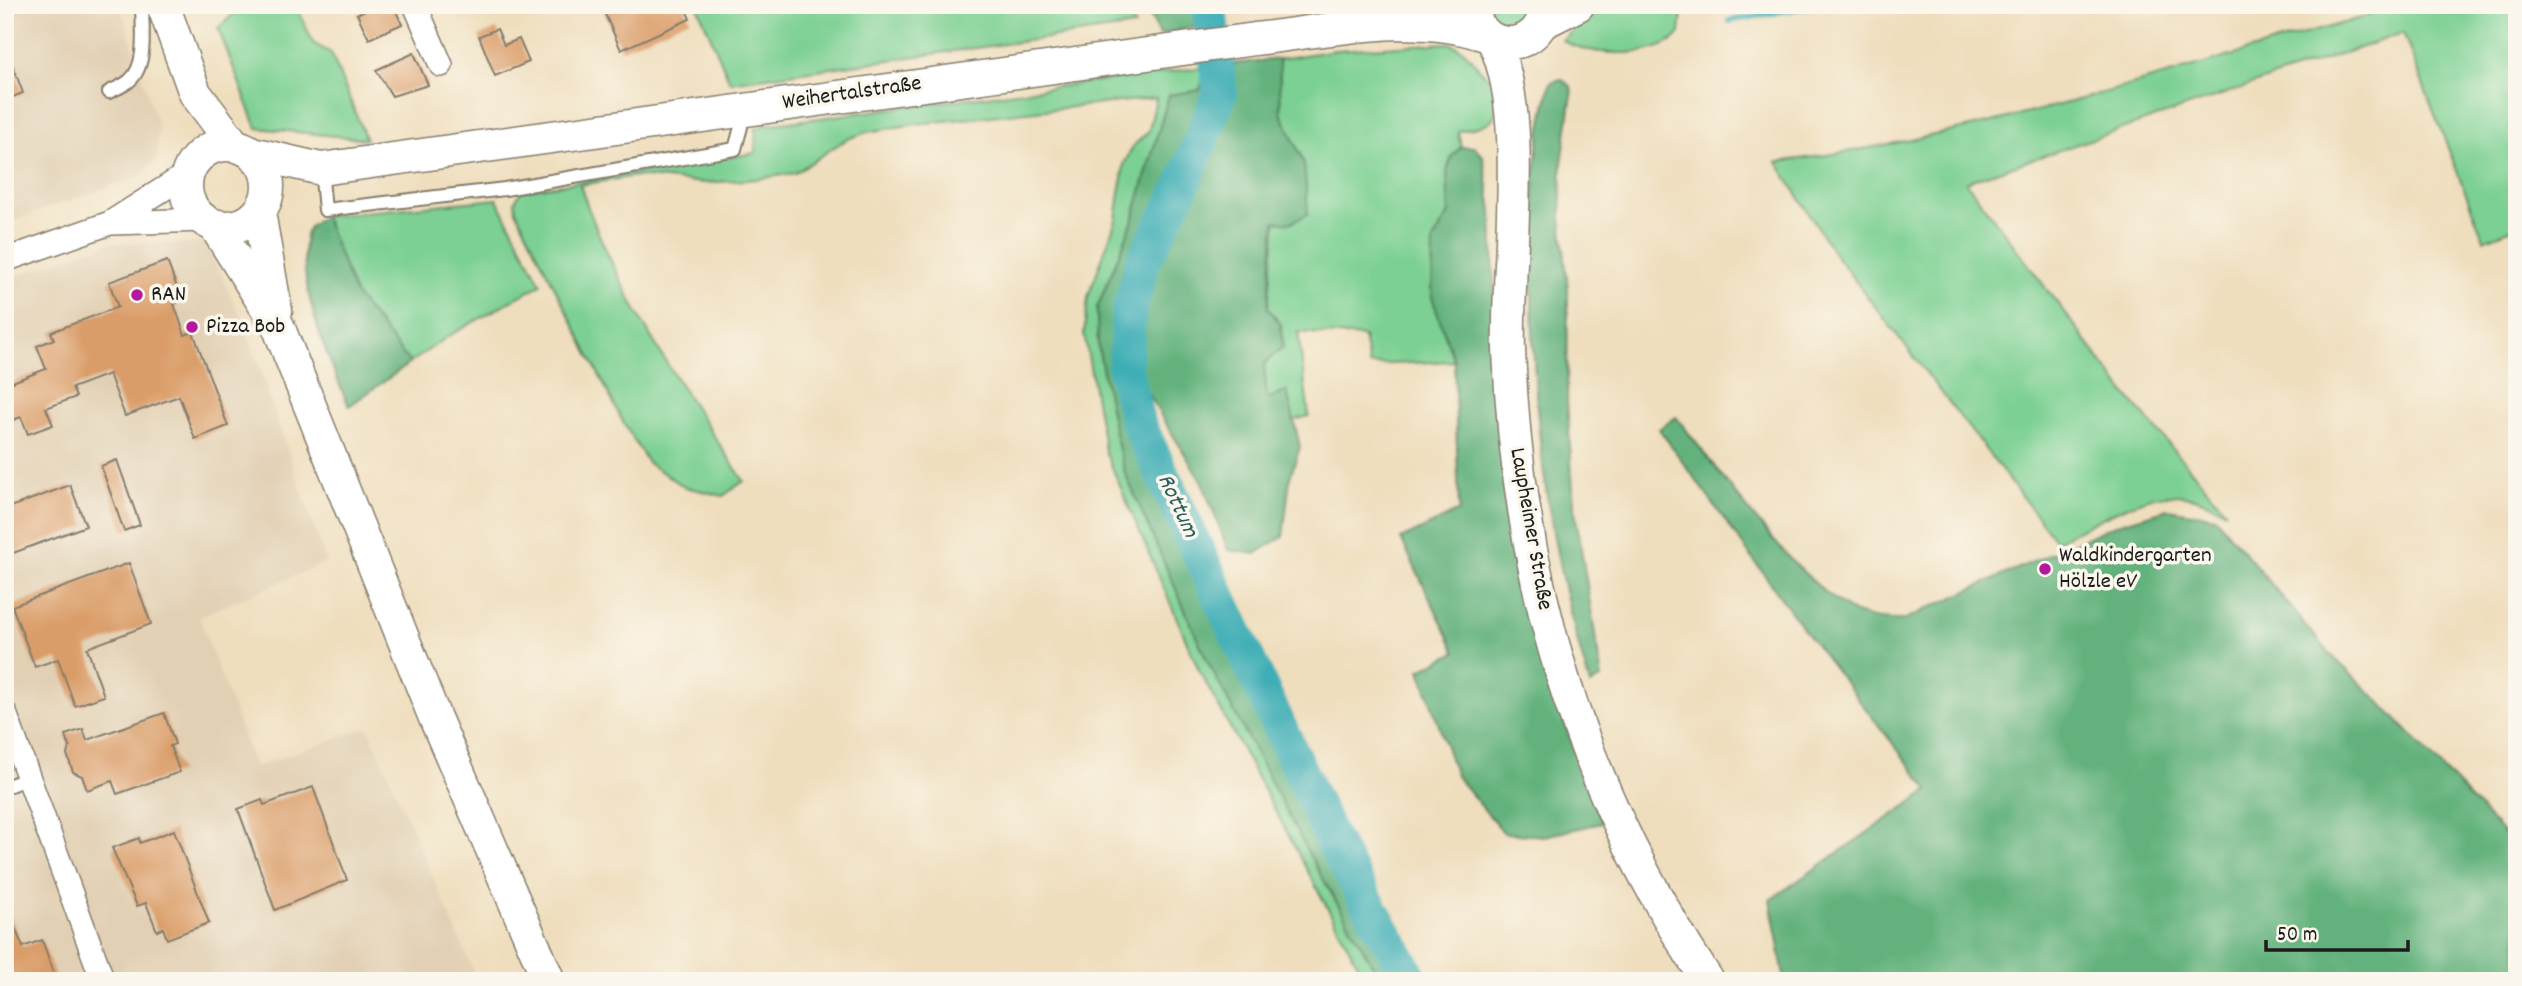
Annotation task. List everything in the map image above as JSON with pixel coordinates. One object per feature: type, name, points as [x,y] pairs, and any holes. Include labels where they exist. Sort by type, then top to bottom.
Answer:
[{"type":"street","points":[[163,5],[195,93],[243,149],[265,170],[268,190],[262,206],[278,326]]},
{"type":"street","points":[[415,5],[441,65]]},
{"type":"street","name":"Weihertalstraße","points":[[1383,25],[1434,5]]},
{"type":"street","name":"Laupheimer Straße","points":[[1472,5],[1473,17],[1500,54],[1512,124],[1509,348],[1514,433],[1536,584],[1573,714],[1618,823],[1639,869],[1708,981]]},
{"type":"street","points":[[1489,38],[1518,42],[1541,20],[1578,5]]},
{"type":"street","name":"Laupheimer Straße","points":[[1512,124],[1527,55],[1541,20]]},
{"type":"street","name":"Weihertalstraße","points":[[243,149],[321,169],[1255,39],[1383,25],[1457,25],[1489,38]]},
{"type":"street","points":[[195,93],[188,200],[209,223],[278,326],[435,718],[549,981]]},
{"type":"street","points":[[5,260],[110,223],[190,169],[211,148],[243,149]]},
{"type":"street","name":"Weihertalstraße","points":[[262,206],[321,169]]},
{"type":"street","points":[[110,223],[209,223],[239,226],[262,206]]},
{"type":"street","points":[[5,713],[102,981]]},
{"type":"lane","points":[[109,92],[130,80],[138,68],[142,46],[142,5]]},
{"type":"lane","points":[[321,169],[325,210],[505,189],[735,149],[741,127],[740,109]]},
{"type":"lane","points":[[5,787],[29,778]]},
{"type":"shaded area","points":[[5,5],[120,5],[158,126],[157,159],[140,176],[5,223]]},
{"type":"shaded area","points":[[109,243],[206,243],[244,323],[326,562],[199,617],[255,767],[368,727],[478,981],[5,981],[5,280]]},
{"type":"green space","points":[[244,5],[296,5],[313,43],[331,53],[366,139],[257,128],[218,28]]},
{"type":"green space","points":[[697,5],[1124,5],[1135,26],[730,82]]},
{"type":"green space","points":[[1124,5],[1191,5],[1199,26],[1160,35],[1146,8],[1128,12]]},
{"type":"green space","points":[[1480,5],[1535,5],[1534,16],[1508,35]]},
{"type":"green space","points":[[1616,5],[1678,5],[1682,14],[1680,33],[1670,42],[1641,52],[1588,50],[1562,40],[1579,25],[1585,12]]},
{"type":"green space","points":[[2393,5],[2517,5],[2517,227],[2484,240],[2403,33],[1966,182],[2125,393],[2226,511],[2187,496],[2160,496],[2130,505],[2056,541],[1833,252],[1777,162],[1977,126],[2174,73],[2352,21]]},
{"type":"green space","points":[[1448,43],[1463,50],[1484,74],[1497,81],[1497,105],[1493,118],[1481,125],[1458,131],[1461,147],[1452,156],[1447,172],[1449,213],[1433,241],[1432,297],[1454,361],[1369,365],[1364,337],[1298,332],[1309,416],[1294,420],[1287,391],[1267,399],[1264,364],[1283,347],[1281,325],[1268,308],[1276,220],[1304,163],[1281,113],[1279,59],[1335,50]]},
{"type":"green space","points":[[1279,59],[1281,113],[1304,163],[1308,214],[1290,223],[1275,221],[1268,308],[1281,325],[1283,347],[1264,364],[1267,399],[1287,391],[1300,447],[1290,478],[1283,537],[1255,554],[1228,550],[1202,482],[1139,380],[1136,345],[1146,279],[1219,127],[1231,87],[1230,64]]},
{"type":"green space","points":[[1206,67],[1200,90],[1169,95],[1132,223],[1097,308],[1098,346],[1125,473],[1207,660],[1310,856],[1382,981],[1367,981],[1199,670],[1105,451],[1084,333],[1088,297],[1116,220],[1124,164],[1133,146],[1149,131],[1156,98],[916,124],[867,132],[845,140],[795,173],[757,179],[705,183],[636,176],[580,185],[595,225],[631,301],[674,375],[744,481],[723,496],[685,487],[648,463],[624,424],[516,211],[515,201],[521,191],[755,153],[756,128],[766,125]]},
{"type":"green space","points":[[1206,67],[1213,67],[1206,95],[1141,250],[1118,320],[1117,362],[1122,396],[1164,511],[1365,920],[1400,981],[1382,981],[1310,856],[1207,660],[1125,473],[1115,433],[1098,346],[1097,308],[1132,223],[1169,95],[1200,90]]},
{"type":"green space","points":[[1561,79],[1571,86],[1572,94],[1562,163],[1561,217],[1568,289],[1567,402],[1574,505],[1602,678],[1590,685],[1575,634],[1553,533],[1535,382],[1532,228],[1535,179],[1540,130],[1551,82]]},
{"type":"green space","points":[[1461,147],[1475,147],[1483,156],[1492,210],[1497,394],[1515,568],[1563,719],[1602,823],[1544,836],[1504,833],[1456,776],[1420,670],[1456,652],[1401,539],[1459,511],[1454,361],[1432,297],[1433,241],[1449,213],[1447,172],[1452,156]]},
{"type":"green space","points":[[497,199],[541,284],[447,337],[410,363],[355,294],[324,216]]},
{"type":"green space","points":[[324,216],[355,294],[410,363],[349,406],[316,322],[306,276],[306,235],[310,226]]},
{"type":"green space","points":[[1676,417],[1754,517],[1797,565],[1842,605],[1871,617],[1903,620],[2117,524],[2168,509],[2215,517],[2330,654],[2376,698],[2517,848],[2517,981],[1785,981],[1770,900],[1929,790],[1802,627],[1659,429]]},
{"type":"building","points":[[375,5],[393,5],[402,24],[369,39],[357,14]]},
{"type":"building","points":[[620,5],[684,5],[690,19],[621,50],[604,12]]},
{"type":"building","points":[[497,29],[504,45],[519,39],[529,62],[495,76],[479,36]]},
{"type":"building","points":[[7,50],[23,93],[5,100],[5,51]]},
{"type":"building","points":[[414,53],[428,85],[392,96],[376,70]]},
{"type":"building","points":[[167,261],[182,301],[174,304],[185,335],[193,332],[228,426],[195,439],[179,396],[125,416],[109,374],[72,388],[76,397],[46,408],[53,425],[28,434],[21,417],[5,423],[5,385],[46,369],[37,346],[54,339],[51,332],[118,307],[109,282]]},
{"type":"building","points":[[117,460],[140,525],[124,531],[101,466]]},
{"type":"building","points":[[70,485],[86,526],[5,556],[5,509]]},
{"type":"building","points":[[129,563],[151,624],[87,648],[104,696],[75,706],[58,659],[35,667],[12,606]]},
{"type":"building","points":[[164,713],[175,744],[170,746],[180,772],[117,794],[112,781],[87,790],[82,776],[73,772],[67,754],[70,747],[65,735],[83,729],[87,740]]},
{"type":"building","points":[[313,787],[347,880],[275,910],[238,809],[262,800],[264,805]]},
{"type":"building","points":[[174,830],[209,923],[167,939],[163,928],[157,931],[146,903],[137,906],[112,848],[139,838],[140,843]]},
{"type":"building","points":[[5,904],[23,947],[42,940],[55,976],[43,981],[14,981],[12,976],[5,978]]},
{"type":"waterway","name":"Rottum","points":[[1206,5],[1210,13],[1220,93],[1182,187],[1143,261],[1129,311],[1125,370],[1137,420],[1333,842],[1412,981]]},
{"type":"waterway","points":[[1729,21],[1817,5]]},
{"type":"place","name":"RAN","points":[[137,295]]},
{"type":"place","name":"Pizza Bob","points":[[192,327]]},
{"type":"place","name":"Waldkindergarten Hölzle eV","points":[[2045,569]]}]
